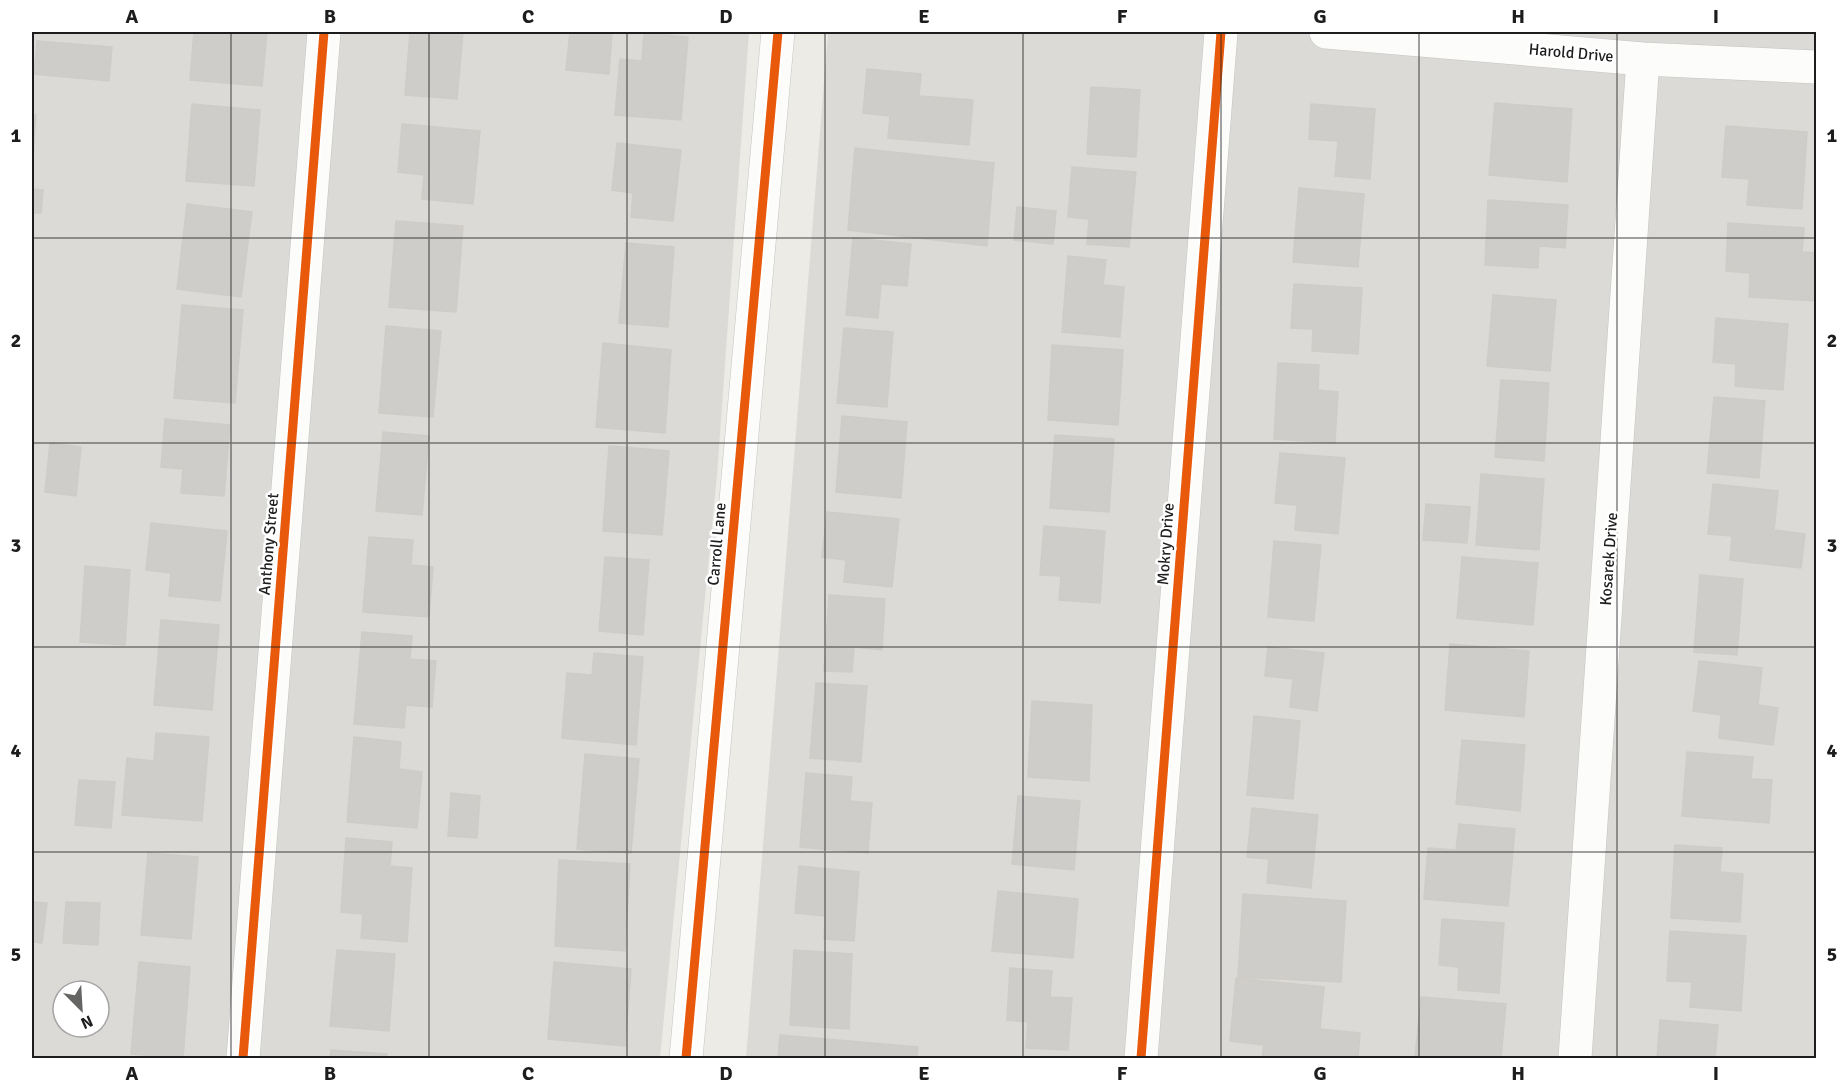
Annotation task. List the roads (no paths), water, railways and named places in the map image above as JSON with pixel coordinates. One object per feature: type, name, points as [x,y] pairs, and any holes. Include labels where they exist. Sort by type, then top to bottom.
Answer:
[{"type":"street","name":"Anthony Street","points":[[243,1059],[324,32]]},
{"type":"street","name":"Carroll Lane","points":[[686,1059],[778,32]]},
{"type":"street","name":"Mokry Drive","points":[[1141,1059],[1221,32]]},
{"type":"street","name":"Harold Drive","points":[[1326,32],[1643,59],[1816,67]]},
{"type":"street","name":"Kosarek Drive","points":[[1575,1059],[1643,59]]}]
